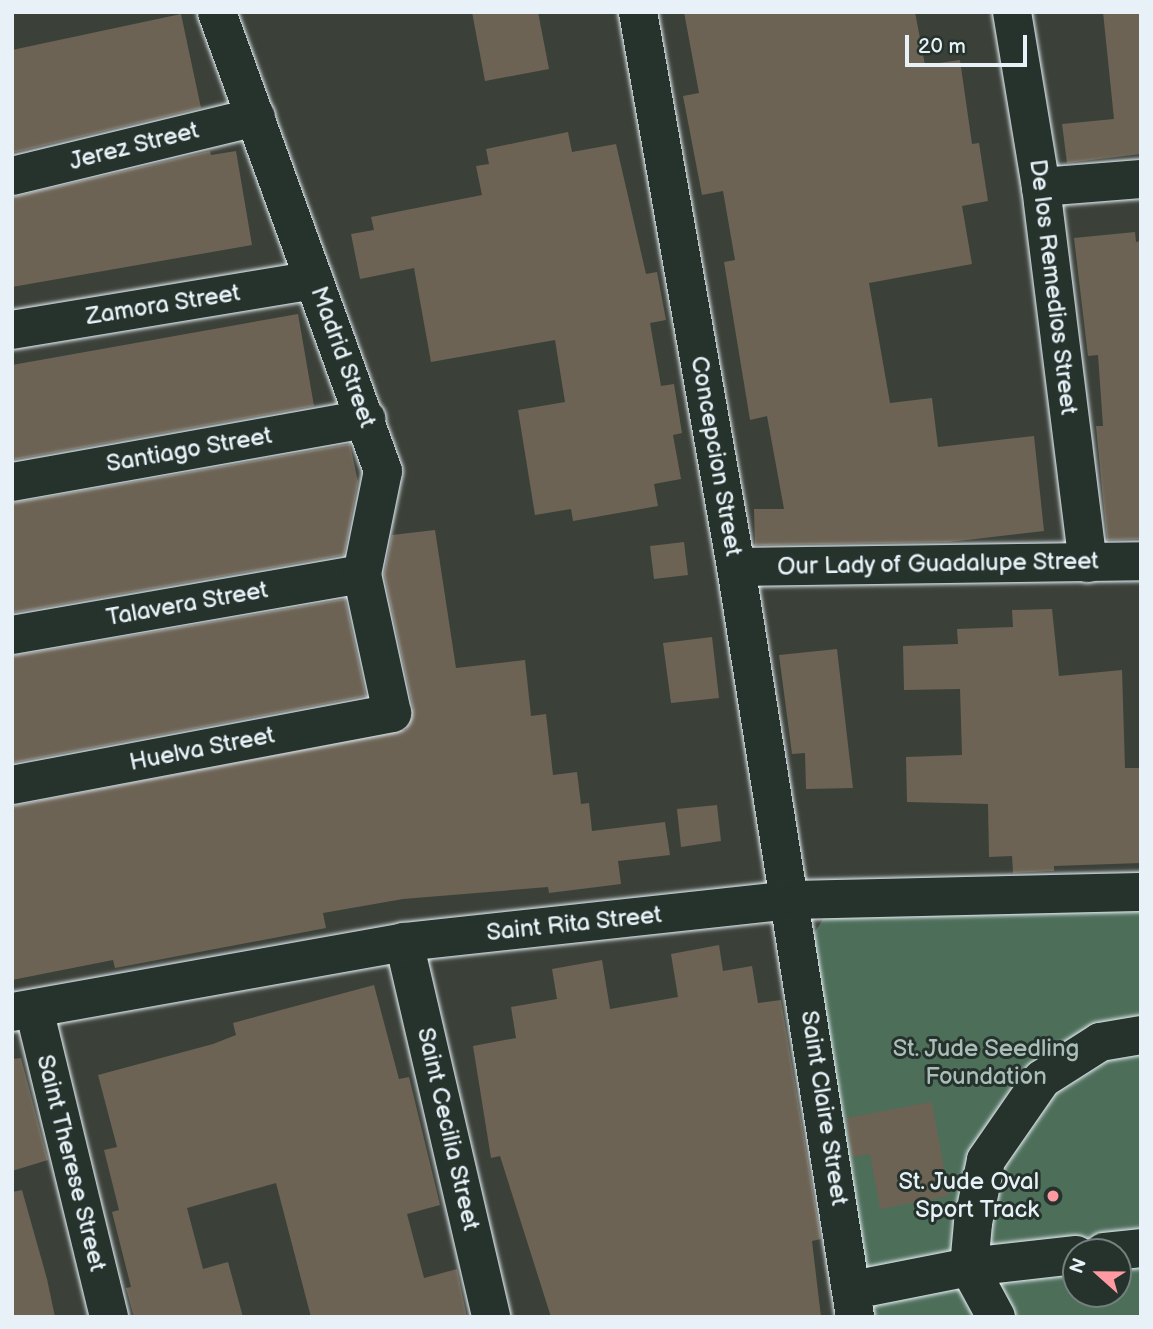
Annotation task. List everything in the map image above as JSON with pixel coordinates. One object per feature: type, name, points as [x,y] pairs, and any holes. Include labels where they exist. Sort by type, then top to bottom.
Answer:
[{"type":"street","name":"Madrid Street","points":[[217,12],[383,471],[362,574],[392,713]]},
{"type":"street","name":"Concepcion Street","points":[[638,12],[736,567],[790,900]]},
{"type":"street","name":"De los Remedios Street","points":[[1012,12],[1041,187],[1088,563]]},
{"type":"street","name":"Jerez Street","points":[[12,176],[256,117]]},
{"type":"street","points":[[1041,187],[1141,179]]},
{"type":"street","name":"Zamora Street","points":[[12,330],[314,280]]},
{"type":"street","name":"Santiago Street","points":[[12,482],[366,419]]},
{"type":"street","name":"Our Lady of Guadalupe Street","points":[[736,567],[1141,561]]},
{"type":"street","name":"Talavera Street","points":[[12,635],[362,574]]},
{"type":"street","name":"Huelva Street","points":[[12,785],[392,713]]},
{"type":"street","name":"Saint Rita Street","points":[[23,1010],[404,942],[790,900],[1141,892]]},
{"type":"street","name":"Saint Claire Street","points":[[790,900],[854,1303]]},
{"type":"street","name":"Saint Cecilia Street","points":[[404,942],[491,1317]]},
{"type":"street","name":"Saint Therese Street","points":[[23,1010],[109,1317]]},
{"type":"street","points":[[996,1317],[969,1267],[972,1223],[986,1160],[1014,1115],[1042,1079],[1100,1042],[1141,1035]]},
{"type":"street","points":[[854,1303],[969,1267],[1062,1257]]},
{"type":"green space","name":"St. Jude Seedling Foundation","points":[[1141,904],[1141,1317],[875,1317],[806,946],[828,911]]},
{"type":"building","points":[[472,12],[538,12],[549,69],[485,81]]},
{"type":"building","points":[[684,12],[915,12],[925,65],[960,60],[972,144],[979,143],[988,201],[962,206],[972,264],[869,283],[890,403],[932,398],[938,447],[1034,436],[1044,531],[949,542],[755,545],[754,509],[784,509],[767,416],[750,420],[724,262],[735,260],[723,191],[702,195],[683,96],[699,93]]},
{"type":"building","points":[[1103,12],[1141,12],[1141,154],[1067,163],[1062,124],[1114,119]]},
{"type":"building","points":[[181,14],[201,108],[12,153],[12,50]]},
{"type":"building","points":[[568,132],[572,152],[616,144],[646,274],[657,272],[666,320],[650,323],[661,386],[674,384],[682,433],[673,435],[681,479],[654,484],[658,506],[573,521],[571,509],[535,515],[518,410],[565,402],[555,340],[431,362],[414,268],[360,279],[351,234],[374,230],[371,217],[482,195],[476,166],[489,164],[486,149]]},
{"type":"building","points":[[210,151],[211,155],[236,151],[252,245],[12,287],[12,197]]},
{"type":"building","points":[[1135,232],[1136,242],[1141,241],[1141,539],[1107,540],[1096,426],[1103,426],[1098,355],[1088,356],[1074,238]]},
{"type":"building","points":[[298,314],[314,406],[12,460],[12,365]]},
{"type":"building","points":[[350,444],[358,482],[344,555],[12,613],[12,503]]},
{"type":"building","points":[[435,530],[456,668],[525,660],[531,716],[546,714],[553,775],[577,772],[581,804],[589,803],[592,831],[665,822],[670,855],[618,861],[621,884],[549,893],[548,887],[403,899],[323,913],[326,928],[115,968],[113,960],[12,980],[12,806],[406,730],[413,708],[384,574],[392,535]]},
{"type":"building","points":[[684,542],[688,575],[654,579],[650,546]]},
{"type":"building","points":[[345,599],[366,696],[12,763],[12,656]]},
{"type":"building","points":[[1052,609],[1059,676],[1122,670],[1125,768],[1141,768],[1141,863],[1054,866],[1054,871],[1013,873],[1012,856],[989,857],[988,804],[907,802],[906,757],[962,755],[960,689],[904,690],[903,646],[958,644],[957,629],[1013,627],[1012,610]]},
{"type":"building","points":[[712,637],[719,698],[671,703],[663,643]]},
{"type":"building","points":[[837,649],[853,788],[806,789],[805,753],[792,754],[779,655]]},
{"type":"building","points":[[717,805],[721,841],[681,847],[677,809]]},
{"type":"building","points":[[719,945],[723,971],[752,966],[758,1003],[781,1000],[821,1239],[812,1241],[821,1317],[551,1317],[500,1156],[491,1158],[473,1046],[516,1038],[511,1007],[557,999],[552,969],[602,960],[610,1009],[678,997],[671,954]]},
{"type":"building","points":[[374,985],[399,1079],[409,1077],[440,1205],[407,1214],[424,1278],[457,1269],[467,1317],[311,1317],[276,1183],[187,1208],[203,1269],[228,1262],[243,1317],[134,1317],[126,1288],[131,1287],[112,1212],[119,1210],[104,1150],[117,1147],[98,1075],[213,1044],[236,1035],[233,1023]]},
{"type":"building","points":[[21,1058],[48,1160],[12,1171],[12,1059]]},
{"type":"building","points":[[932,1102],[949,1196],[880,1209],[870,1154],[852,1157],[846,1118]]},
{"type":"building","points":[[22,1190],[55,1317],[12,1317],[12,1192]]},
{"type":"place","name":"St. Jude Oval Sport Track","points":[[1053,1196]]}]
